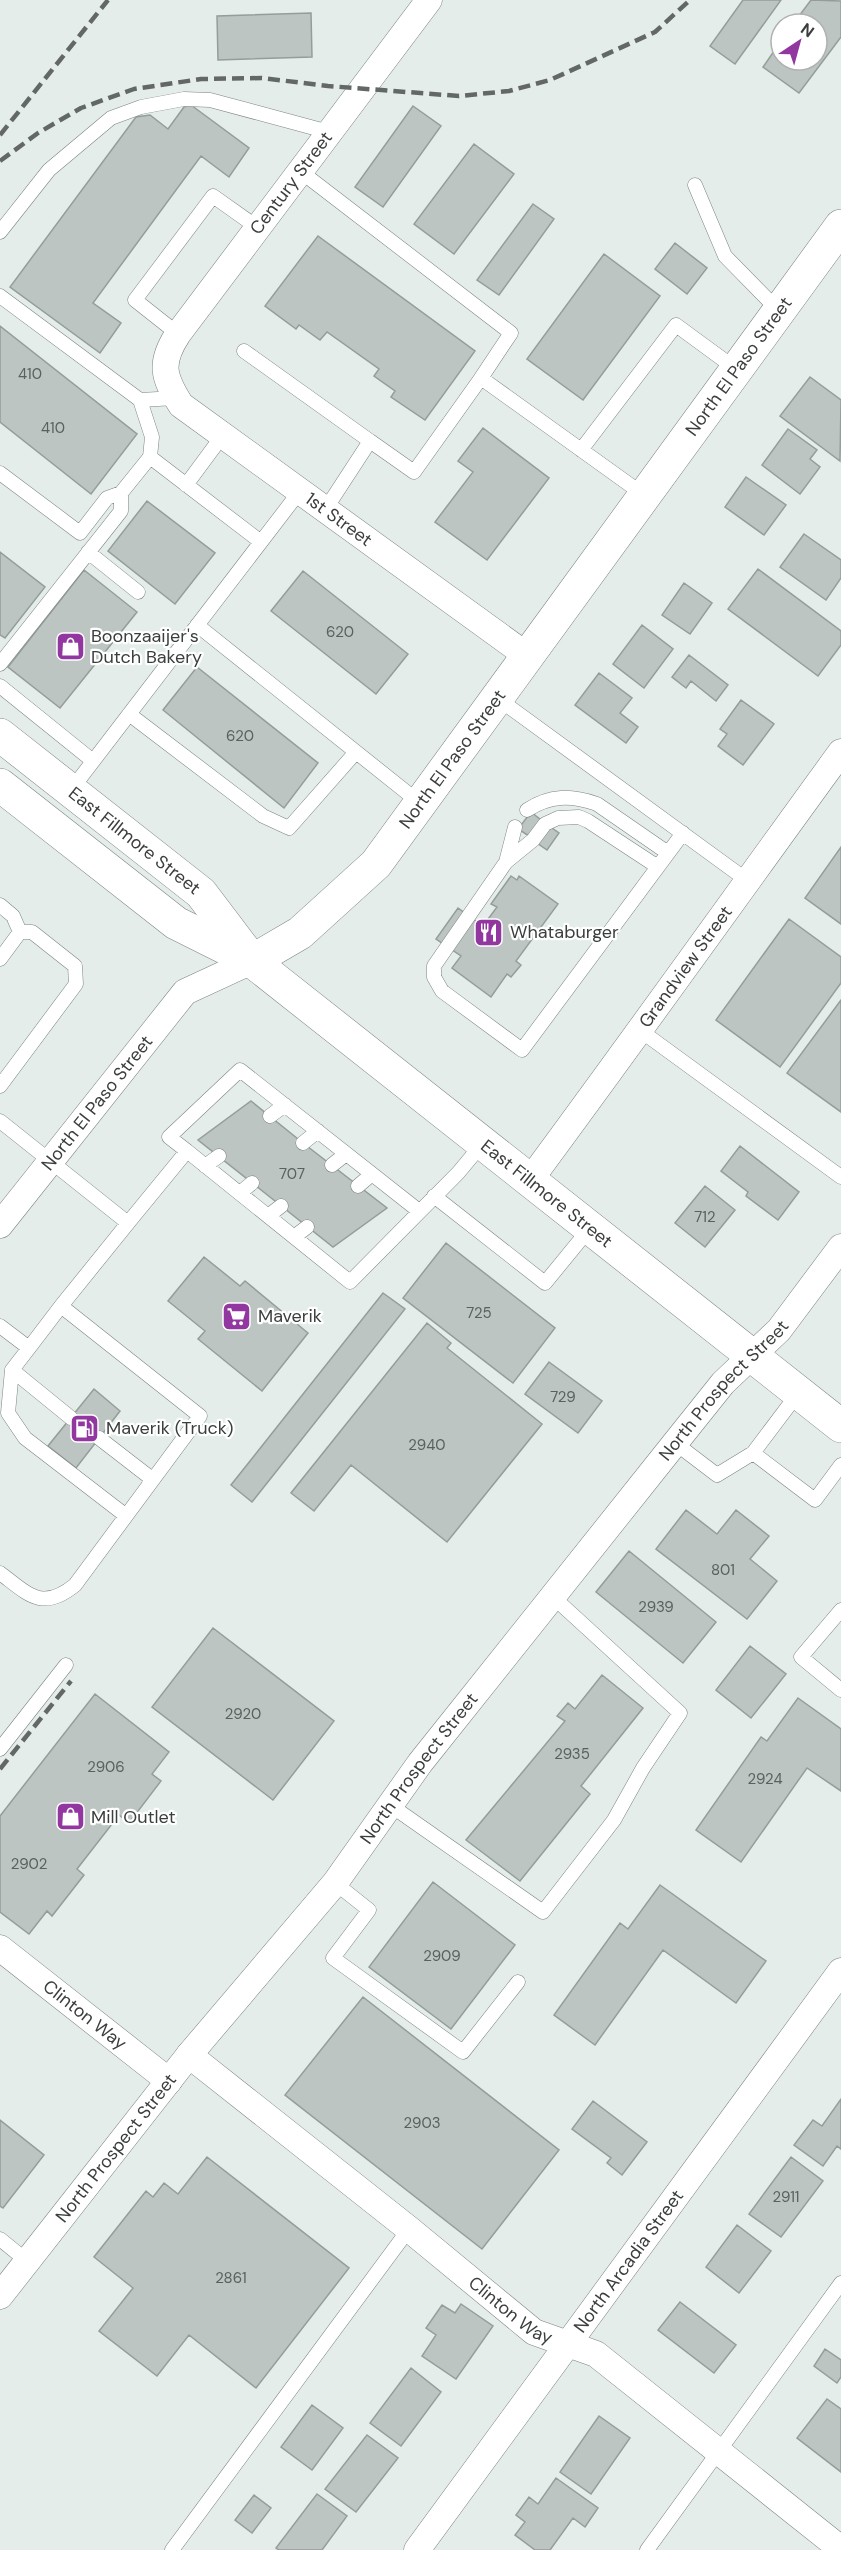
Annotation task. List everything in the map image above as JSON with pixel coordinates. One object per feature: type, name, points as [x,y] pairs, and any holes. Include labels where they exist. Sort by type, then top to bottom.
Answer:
[{"type":"main road","name":"North El Paso Street","points":[[252,961],[300,933],[376,864],[526,655],[841,226]]},
{"type":"main road","name":"East Fillmore Street","points":[[0,735],[201,893],[252,961]]},
{"type":"main road","name":"East Fillmore Street","points":[[0,784],[176,923],[252,961],[841,1426]]},
{"type":"street","name":"Century Street","points":[[164,372],[168,349],[178,334],[429,0]]},
{"type":"street","name":"1st Street","points":[[164,372],[181,405],[526,655]]},
{"type":"street","name":"Grandview Street","points":[[530,1180],[841,752]]},
{"type":"street","name":"North El Paso Street","points":[[0,1225],[185,992],[252,961]]},
{"type":"street","name":"North Prospect Street","points":[[0,2296],[189,2055],[335,1883],[420,1763],[552,1596],[723,1383],[779,1330],[841,1247]]},
{"type":"street","name":"Clinton Way","points":[[0,1948],[169,2081]]},
{"type":"street","name":"North Arcadia Street","points":[[417,2550],[841,1971]]},
{"type":"street","name":"Clinton Way","points":[[189,2055],[409,2229],[534,2332],[596,2354],[841,2549]]},
{"type":"lane","points":[[0,232],[49,170],[111,118],[141,106],[184,99],[210,100],[330,132]]},
{"type":"lane","points":[[244,351],[414,472],[511,333],[300,171]]},
{"type":"lane","points":[[695,185],[726,256],[779,311]]},
{"type":"lane","points":[[178,334],[135,300],[213,196],[258,228]]},
{"type":"lane","points":[[0,296],[140,400],[152,436],[150,457],[121,492],[106,498],[80,533],[0,473]]},
{"type":"lane","points":[[581,450],[676,325],[736,369]]},
{"type":"lane","points":[[481,378],[644,495]]},
{"type":"lane","points":[[140,400],[176,398]]},
{"type":"lane","points":[[186,485],[223,435]]},
{"type":"lane","points":[[325,510],[370,441]]},
{"type":"lane","points":[[150,457],[261,542]]},
{"type":"lane","points":[[71,790],[300,491]]},
{"type":"lane","points":[[0,664],[121,511],[121,492]]},
{"type":"lane","points":[[88,552],[138,592]]},
{"type":"lane","points":[[197,625],[420,803]]},
{"type":"lane","points":[[0,686],[93,761]]},
{"type":"lane","points":[[496,697],[748,881]]},
{"type":"lane","points":[[129,714],[263,816],[289,828],[356,752]]},
{"type":"lane","points":[[527,810],[554,798],[583,800],[597,804],[668,853]]},
{"type":"lane","points":[[658,867],[579,817],[558,818],[545,824],[533,840],[506,862],[434,966],[434,977],[442,991],[522,1050],[658,867],[683,833]]},
{"type":"lane","points":[[506,862],[515,827]]},
{"type":"lane","points":[[0,905],[13,916],[20,932]]},
{"type":"lane","points":[[0,959],[20,932]]},
{"type":"lane","points":[[0,1086],[76,984],[75,966],[32,932],[20,932]]},
{"type":"lane","points":[[641,1030],[841,1177]]},
{"type":"lane","points":[[419,1211],[240,1070],[170,1137],[350,1281],[434,1196],[483,1143]]},
{"type":"lane","points":[[270,1116],[285,1105]]},
{"type":"lane","points":[[0,1121],[52,1160],[128,1223]]},
{"type":"lane","points":[[303,1143],[318,1131]]},
{"type":"lane","points":[[125,1515],[25,1438],[8,1413],[12,1370],[187,1151]]},
{"type":"lane","points":[[332,1166],[346,1154]]},
{"type":"lane","points":[[205,1166],[219,1156]]},
{"type":"lane","points":[[358,1186],[372,1174]]},
{"type":"lane","points":[[240,1193],[252,1183]]},
{"type":"lane","points":[[434,1196],[545,1282],[590,1228]]},
{"type":"lane","points":[[268,1216],[281,1206]]},
{"type":"lane","points":[[294,1237],[307,1227]]},
{"type":"lane","points":[[0,1573],[32,1597],[46,1600],[61,1596],[75,1585],[200,1416],[61,1306]]},
{"type":"lane","points":[[0,1326],[28,1348]]},
{"type":"lane","points":[[12,1370],[71,1418]]},
{"type":"lane","points":[[675,1443],[717,1475],[753,1453],[799,1392]]},
{"type":"lane","points":[[99,1438],[152,1479]]},
{"type":"lane","points":[[753,1453],[815,1500],[841,1465]]},
{"type":"lane","points":[[390,1805],[543,1911],[614,1820],[643,1768],[680,1713],[552,1596]]},
{"type":"lane","points":[[841,1610],[801,1657],[841,1690]]},
{"type":"lane","points":[[0,1749],[66,1665]]},
{"type":"lane","points":[[335,1883],[369,1910],[333,1958],[463,2052],[518,1982]]},
{"type":"lane","points":[[172,2550],[409,2229]]},
{"type":"lane","points":[[0,2239],[27,2261]]},
{"type":"lane","points":[[647,2550],[841,2283]]},
{"type":"building","points":[[743,0],[781,0],[772,12],[769,12],[769,17],[735,64],[710,46]]},
{"type":"building","points":[[811,0],[841,1],[841,37],[829,53],[829,12],[802,12]]},
{"type":"building","points":[[311,13],[312,57],[218,60],[217,16]]},
{"type":"building","points":[[769,58],[769,71],[763,67]]},
{"type":"building","points":[[770,72],[815,72],[799,93]]},
{"type":"building","points":[[191,105],[249,148],[229,177],[201,156],[93,303],[121,323],[100,353],[10,287],[136,117],[150,115],[168,129],[184,107]]},
{"type":"building","points":[[413,106],[441,126],[383,207],[355,187]]},
{"type":"building","points":[[474,144],[514,174],[454,254],[414,224]]},
{"type":"building","points":[[533,204],[554,219],[499,295],[477,280]]},
{"type":"building","points":[[318,236],[475,351],[425,420],[391,397],[395,391],[374,376],[379,369],[327,332],[320,340],[299,325],[296,329],[265,306]]},
{"type":"building","points":[[675,243],[707,268],[687,294],[655,269]]},
{"type":"building","points":[[604,254],[660,296],[583,400],[527,359]]},
{"type":"building","points":[[0,326],[137,434],[91,494],[0,422]]},
{"type":"building","points":[[810,377],[841,400],[840,461],[780,416]]},
{"type":"building","points":[[483,428],[549,478],[487,560],[435,522],[473,472],[458,461]]},
{"type":"building","points":[[788,429],[817,450],[810,459],[820,467],[800,494],[762,465]]},
{"type":"building","points":[[746,477],[786,505],[764,535],[725,507]]},
{"type":"building","points":[[147,501],[215,553],[175,604],[108,551]]},
{"type":"building","points":[[804,534],[841,560],[841,578],[826,600],[780,567]]},
{"type":"building","points":[[0,552],[45,587],[5,638],[0,635]]},
{"type":"building","points":[[758,569],[841,631],[841,645],[818,676],[728,609]]},
{"type":"building","points":[[84,570],[137,612],[60,708],[8,667]]},
{"type":"building","points":[[303,571],[408,654],[376,694],[271,611]]},
{"type":"building","points":[[684,583],[712,603],[690,634],[662,615]]},
{"type":"building","points":[[642,625],[673,649],[644,688],[613,664]]},
{"type":"building","points":[[689,655],[728,685],[716,701],[691,681],[686,688],[672,677]]},
{"type":"building","points":[[197,667],[318,763],[284,808],[163,710]]},
{"type":"building","points":[[599,673],[632,698],[620,713],[638,727],[626,743],[575,705]]},
{"type":"building","points":[[741,700],[774,724],[743,765],[718,746],[727,734],[720,729]]},
{"type":"building","points":[[531,812],[541,820],[529,836],[518,829]]},
{"type":"building","points":[[549,826],[559,833],[547,850],[537,843]]},
{"type":"building","points":[[841,847],[841,924],[805,898]]},
{"type":"building","name":"Whataburger","points":[[511,876],[517,880],[519,876],[558,904],[516,961],[521,965],[511,977],[507,974],[491,997],[452,968],[461,956],[436,939],[458,908],[483,926],[497,907],[491,904]]},
{"type":"building","points":[[789,919],[841,957],[841,983],[780,1067],[716,1020]]},
{"type":"building","points":[[841,1000],[841,1112],[787,1073]]},
{"type":"building","points":[[251,1101],[387,1208],[333,1247],[198,1140]]},
{"type":"building","points":[[740,1146],[799,1192],[778,1220],[746,1196],[748,1192],[721,1171]]},
{"type":"building","points":[[705,1186],[735,1210],[705,1247],[675,1223]]},
{"type":"building","points":[[446,1243],[555,1328],[513,1383],[403,1298]]},
{"type":"building","name":"Maverik","points":[[204,1257],[240,1286],[245,1281],[308,1333],[262,1391],[198,1339],[205,1331],[168,1301]]},
{"type":"building","points":[[383,1293],[405,1309],[252,1502],[231,1485]]},
{"type":"building","points":[[427,1323],[451,1343],[447,1348],[542,1424],[447,1542],[351,1465],[314,1511],[291,1493]]},
{"type":"building","points":[[549,1362],[602,1401],[578,1433],[525,1394]]},
{"type":"building","name":"Maverik (Truck)","points":[[94,1389],[120,1411],[76,1468],[48,1446]]},
{"type":"building","points":[[686,1510],[717,1534],[736,1510],[769,1536],[750,1559],[777,1581],[747,1619],[656,1549]]},
{"type":"building","points":[[629,1551],[716,1622],[683,1663],[596,1592]]},
{"type":"building","points":[[213,1628],[334,1721],[273,1800],[152,1707]]},
{"type":"building","points":[[750,1646],[786,1674],[751,1718],[716,1690]]},
{"type":"building","points":[[602,1675],[643,1708],[581,1786],[590,1794],[520,1881],[466,1840],[565,1721],[557,1716],[568,1703],[575,1709]]},
{"type":"building","points":[[95,1694],[169,1752],[152,1774],[161,1781],[129,1823],[119,1815],[77,1869],[84,1875],[52,1916],[47,1911],[29,1934],[0,1912],[0,1816]]},
{"type":"building","points":[[798,1698],[841,1729],[841,1791],[807,1768],[741,1862],[696,1830],[761,1737],[767,1741]]},
{"type":"building","points":[[433,1882],[515,1945],[451,2029],[369,1967]]},
{"type":"building","points":[[660,1885],[766,1961],[736,2003],[663,1950],[595,2045],[554,2015],[620,1923],[628,1929]]},
{"type":"building","points":[[363,1997],[559,2150],[482,2249],[285,2095]]},
{"type":"building","points":[[841,2099],[841,2149],[837,2146],[823,2166],[794,2145],[813,2120],[822,2126]]},
{"type":"building","points":[[593,2101],[647,2142],[622,2175],[607,2163],[611,2158],[572,2129]]},
{"type":"building","points":[[0,2120],[44,2155],[3,2208],[0,2206]]},
{"type":"building","points":[[207,2157],[349,2268],[256,2388],[189,2335],[157,2376],[99,2331],[133,2288],[94,2257],[146,2191],[153,2197],[164,2183],[178,2194]]},
{"type":"building","points":[[791,2157],[823,2181],[781,2237],[749,2214]]},
{"type":"building","points":[[737,2225],[771,2251],[739,2293],[706,2267]]},
{"type":"building","points":[[680,2302],[736,2345],[714,2373],[658,2330]]},
{"type":"building","points":[[461,2304],[493,2326],[456,2379],[422,2356],[436,2335],[426,2328],[442,2305],[455,2313]]},
{"type":"building","points":[[825,2349],[841,2360],[841,2377],[837,2383],[814,2366]]},
{"type":"building","points":[[411,2368],[441,2392],[401,2446],[370,2423]]},
{"type":"building","points":[[827,2399],[841,2409],[841,2472],[797,2438]]},
{"type":"building","points":[[312,2405],[343,2428],[312,2470],[281,2447]]},
{"type":"building","points":[[599,2416],[630,2438],[591,2494],[560,2472]]},
{"type":"building","points":[[367,2435],[398,2458],[356,2512],[325,2489]]},
{"type":"building","points":[[556,2478],[598,2508],[585,2527],[573,2518],[550,2550],[535,2550],[515,2535],[525,2522],[516,2515],[529,2497],[538,2504]]},
{"type":"building","points":[[317,2494],[347,2516],[322,2550],[279,2550],[276,2548]]},
{"type":"building","points":[[254,2495],[271,2508],[252,2533],[235,2520]]},
{"type":"railway","points":[[0,135],[108,0]]},
{"type":"railway","points":[[0,161],[38,133],[81,108],[134,89],[201,79],[262,78],[328,86],[459,96],[509,91],[550,80],[655,32],[690,0]]},
{"type":"railway","points":[[0,1769],[71,1681]]},
{"type":"place","name":"Boonzaaijer's Dutch Bakery","points":[[70,646]]},
{"type":"place","name":"Whataburger","points":[[489,932]]},
{"type":"place","name":"Maverik","points":[[237,1316]]},
{"type":"place","name":"Maverik (Truck)","points":[[85,1428]]},
{"type":"place","name":"Mill Outlet","points":[[70,1817]]}]
